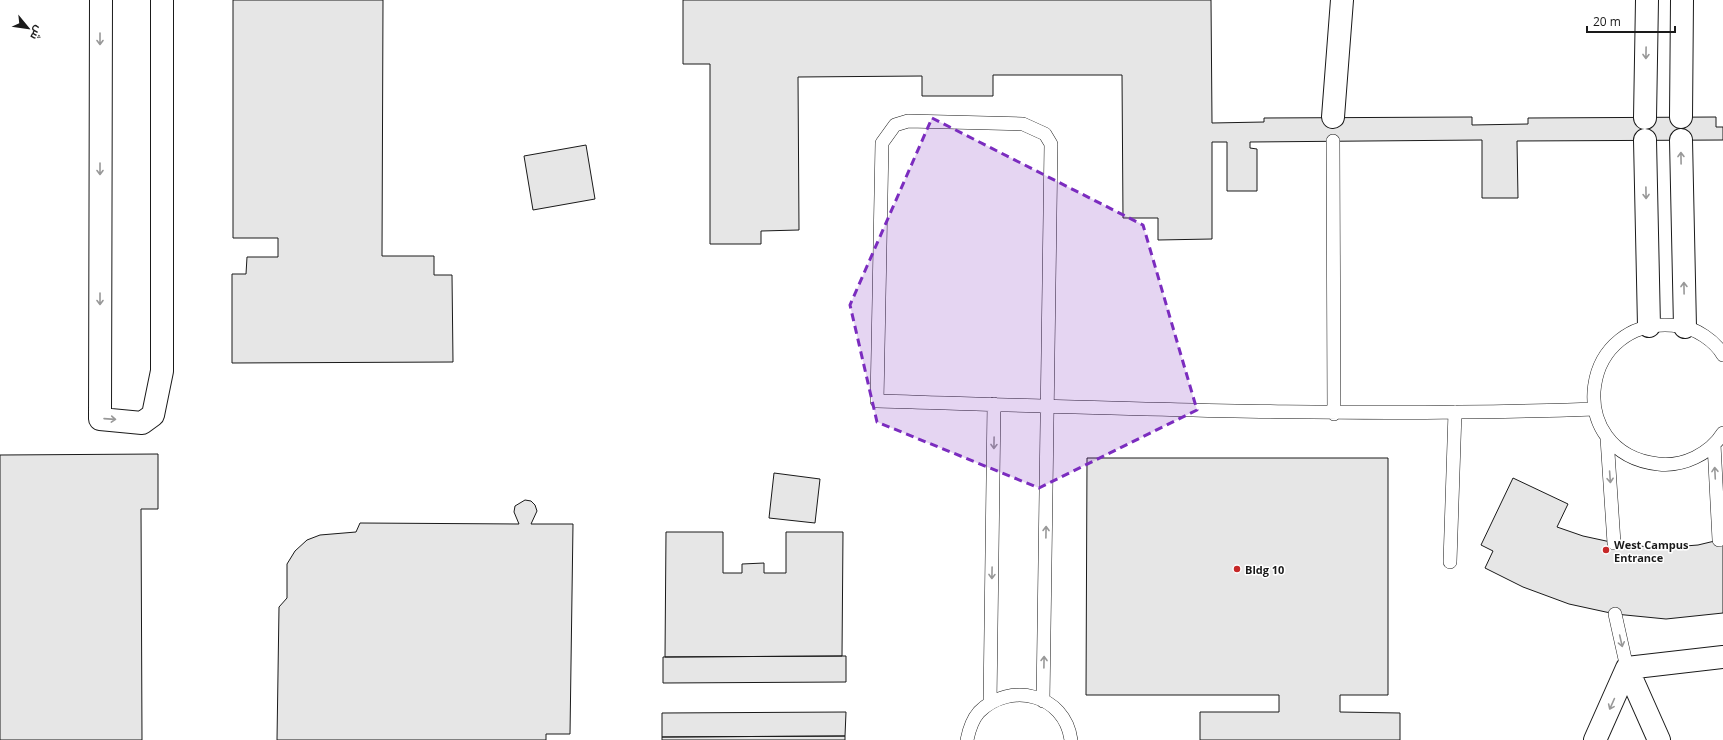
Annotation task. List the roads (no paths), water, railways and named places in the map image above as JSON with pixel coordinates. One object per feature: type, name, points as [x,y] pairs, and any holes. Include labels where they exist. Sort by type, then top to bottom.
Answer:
[{"type":"street","points":[[100,0],[100,419],[142,423],[153,415],[162,371],[162,0]]},
{"type":"street","points":[[1333,118],[1342,0]]},
{"type":"street","points":[[1645,118],[1647,0]]},
{"type":"street","points":[[1681,117],[1682,0]]},
{"type":"street","points":[[1645,140],[1649,326]]},
{"type":"street","points":[[1681,140],[1685,326]]},
{"type":"street","points":[[1627,668],[1723,657]]},
{"type":"street","points":[[1596,740],[1627,668]]},
{"type":"street","points":[[1627,668],[1659,740]]},
{"type":"lane","points":[[1043,701],[1047,406],[1052,144],[1045,134],[1022,124],[908,121],[895,125],[882,143],[878,401],[994,404],[1047,406],[1334,414],[1595,409]]},
{"type":"lane","points":[[1332,141],[1334,414]]},
{"type":"lane","points":[[1720,437],[1707,451],[1687,461],[1665,465],[1643,463],[1623,453],[1607,438],[1597,418],[1593,396],[1596,374],[1606,354],[1621,338],[1641,328],[1662,323],[1685,326],[1705,336],[1722,353]]},
{"type":"lane","points":[[990,703],[994,404]]},
{"type":"lane","points":[[1450,562],[1455,412]]},
{"type":"lane","points":[[1719,540],[1720,437]]},
{"type":"lane","points":[[1607,438],[1614,543]]},
{"type":"lane","points":[[1614,614],[1627,668]]},
{"type":"lane","points":[[967,740],[971,726],[978,713],[990,703],[1003,697],[1018,694],[1033,696],[1058,711],[1066,724],[1070,740]]},
{"type":"place","name":"West Campus Entrance","points":[[1606,550]]},
{"type":"place","name":"Bldg 10","points":[[1237,569]]}]
